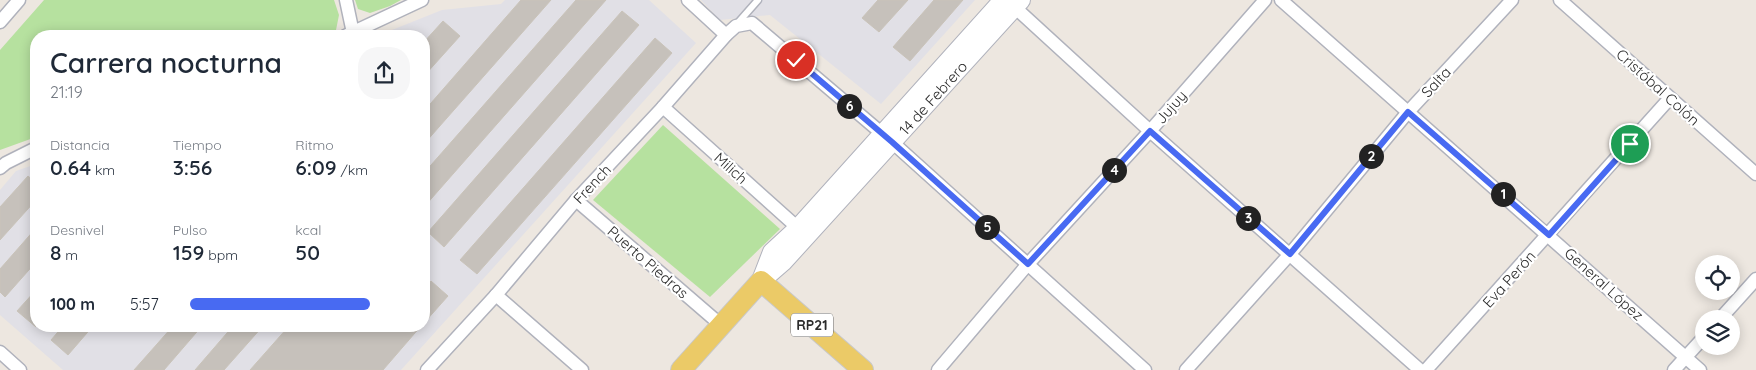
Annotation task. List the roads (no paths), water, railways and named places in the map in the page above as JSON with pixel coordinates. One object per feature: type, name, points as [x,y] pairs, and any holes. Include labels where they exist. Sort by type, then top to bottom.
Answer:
[{"type":"main road","name":"14 de Febrero","points":[[761,281],[772,252],[887,138],[1012,2]]},
{"type":"main road","name":"14 de Febrero","points":[[681,370],[761,281],[784,262],[887,138]]},
{"type":"main road","name":"RP21","points":[[761,281],[863,370]]},
{"type":"street","points":[[0,22],[19,0]]},
{"type":"street","points":[[346,0],[349,30]]},
{"type":"street","points":[[359,30],[422,0]]},
{"type":"street","points":[[688,0],[726,35]]},
{"type":"street","name":"Jujuy","points":[[938,370],[1028,264],[1150,131],[1265,0]]},
{"type":"street","name":"General López","points":[[1281,0],[1700,370]]},
{"type":"street","name":"Salta","points":[[1186,370],[1290,254],[1408,112],[1512,0]]},
{"type":"street","name":"Cristóbal Colón","points":[[1560,0],[1756,174]]},
{"type":"street","points":[[1012,2],[1150,131],[1420,370]]},
{"type":"street","points":[[736,26],[752,24],[887,138],[1145,370]]},
{"type":"street","name":"French","points":[[427,370],[496,295],[576,200],[663,108],[736,26]]},
{"type":"street","name":"Eva Perón","points":[[1426,370],[1670,98]]},
{"type":"street","name":"Milich","points":[[663,108],[798,228]]},
{"type":"street","points":[[0,168],[30,151]]},
{"type":"street","name":"Puerto Piedras","points":[[576,200],[721,325]]},
{"type":"street","points":[[1728,310],[1756,279]]},
{"type":"street","points":[[496,295],[582,370]]},
{"type":"street","points":[[1674,370],[1695,347]]},
{"type":"street","points":[[0,352],[20,370]]},
{"type":"lane","name":"French","points":[[736,26],[758,0]]}]
